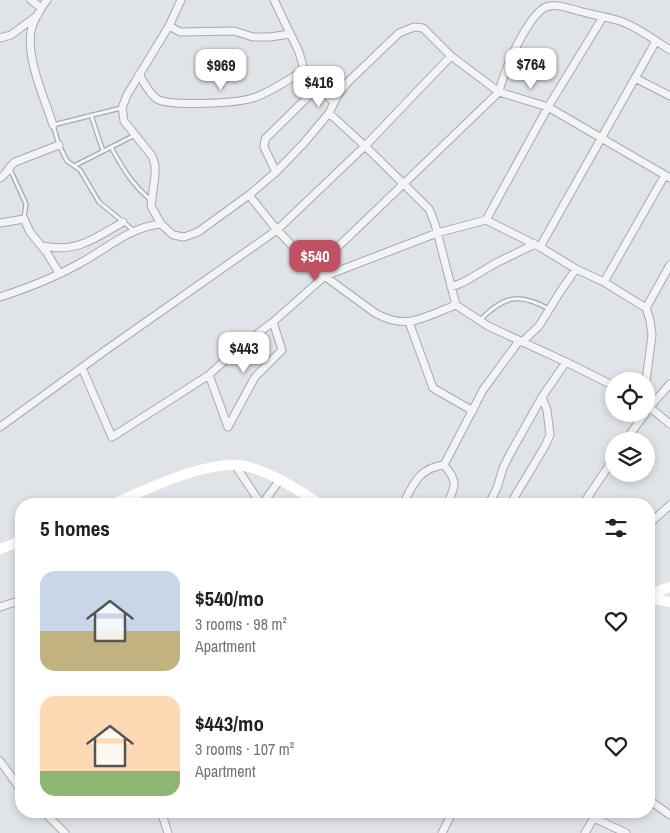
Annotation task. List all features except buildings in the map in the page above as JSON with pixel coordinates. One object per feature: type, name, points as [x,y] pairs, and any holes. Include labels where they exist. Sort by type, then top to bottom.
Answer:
[{"type":"main road","points":[[128,498],[192,472],[206,468],[235,465],[249,467],[280,480],[310,498]]},
{"type":"main road","points":[[0,549],[15,543]]},
{"type":"main road","points":[[655,592],[670,587]]},
{"type":"main road","points":[[655,599],[670,602]]},
{"type":"street","points":[[31,0],[40,11]]},
{"type":"street","points":[[47,0],[32,28],[32,59],[53,125]]},
{"type":"street","points":[[181,0],[169,26],[139,74],[122,108],[124,121],[149,150],[155,165],[151,200],[154,212],[161,224],[173,235],[188,237],[198,232],[249,195],[276,172],[304,143],[329,113],[349,81],[399,33],[409,28],[420,26],[451,56],[498,92],[548,107],[668,176],[604,282]]},
{"type":"street","points":[[274,0],[299,52],[304,70],[334,103]]},
{"type":"street","points":[[315,269],[498,92],[506,68],[531,19],[540,11],[549,6],[554,6],[619,20],[670,50]]},
{"type":"street","points":[[0,38],[11,35],[40,11]]},
{"type":"street","points":[[486,220],[548,107],[604,17]]},
{"type":"street","points":[[169,26],[180,32],[234,31],[253,37],[290,34]]},
{"type":"street","points":[[451,287],[464,282],[496,263],[537,246],[656,41]]},
{"type":"street","points":[[0,427],[277,230],[365,146],[451,56]]},
{"type":"street","points":[[139,74],[155,98],[162,102],[186,104],[253,98],[274,89],[304,70]]},
{"type":"street","points":[[635,78],[670,96]]},
{"type":"street","points":[[276,172],[264,146],[265,139],[318,87]]},
{"type":"street","points":[[329,113],[429,209],[456,305],[520,342],[605,382]]},
{"type":"street","points":[[0,178],[7,174],[16,162],[59,145]]},
{"type":"street","points":[[249,195],[277,230],[315,269],[374,313],[392,320],[409,322],[456,305]]},
{"type":"street","points":[[0,223],[24,219],[30,232],[42,246],[59,273]]},
{"type":"street","points":[[82,368],[112,437],[209,375],[325,276],[437,233],[486,220],[537,246],[576,269],[604,282],[646,308],[652,335],[647,372]]},
{"type":"street","points":[[42,246],[57,249],[77,246],[123,222]]},
{"type":"street","points":[[0,297],[30,286],[82,262],[133,231],[161,224]]},
{"type":"street","points":[[646,308],[670,265]]},
{"type":"street","points":[[444,466],[483,390],[520,342],[539,326],[576,269]]},
{"type":"street","points":[[209,375],[228,427],[255,377],[282,350],[273,322]]},
{"type":"street","points":[[409,322],[433,388],[473,411]]},
{"type":"street","points":[[492,498],[503,468],[542,397],[566,362]]},
{"type":"street","points":[[655,400],[670,384]]},
{"type":"street","points":[[514,498],[546,446],[550,435],[547,410],[542,397]]},
{"type":"street","points":[[655,414],[670,424]]},
{"type":"street","points":[[235,465],[258,498]]},
{"type":"street","points":[[406,498],[416,480],[426,470],[434,466],[444,466],[452,474],[455,486],[450,498]]},
{"type":"street","points":[[587,498],[605,471]]},
{"type":"street","points":[[266,498],[280,480]]},
{"type":"street","points":[[655,519],[670,505]]},
{"type":"street","points":[[0,607],[15,602]]},
{"type":"street","points":[[0,761],[15,783]]},
{"type":"street","points":[[655,804],[670,815]]},
{"type":"street","points":[[49,818],[65,833]]},
{"type":"street","points":[[163,818],[168,833]]},
{"type":"street","points":[[442,833],[450,818]]},
{"type":"street","points":[[585,833],[591,818]]},
{"type":"street","points":[[599,818],[626,833]]},
{"type":"lane","points":[[122,108],[53,125],[64,158],[80,170],[99,202],[133,231]]},
{"type":"lane","points":[[90,115],[103,151]]},
{"type":"lane","points":[[73,166],[136,135]]},
{"type":"lane","points":[[111,147],[125,172],[135,185],[151,200]]},
{"type":"lane","points":[[10,169],[26,204],[24,219]]},
{"type":"lane","points":[[480,320],[490,309],[509,298],[522,298],[539,303],[550,309]]}]
